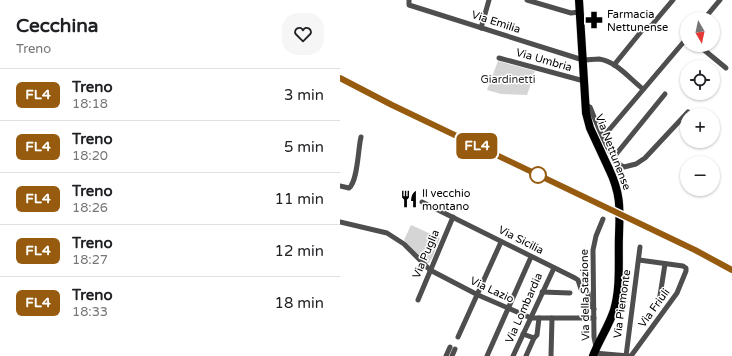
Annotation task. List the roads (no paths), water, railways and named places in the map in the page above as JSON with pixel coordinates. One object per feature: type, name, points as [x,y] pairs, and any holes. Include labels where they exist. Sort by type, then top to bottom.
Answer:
[{"type":"main road","name":"Via Nettunense","points":[[579,0],[585,105],[590,128],[616,186],[619,199],[618,286],[616,303],[613,314],[594,352]]},
{"type":"street","name":"Via Emilia","points":[[409,0],[409,5],[481,28],[583,60],[599,60],[614,65]]},
{"type":"street","points":[[481,28],[489,0]]},
{"type":"street","points":[[527,0],[571,13],[579,12]]},
{"type":"street","points":[[643,89],[614,65],[644,28],[651,26],[673,0]]},
{"type":"street","points":[[710,12],[720,0]]},
{"type":"street","points":[[603,137],[680,46]]},
{"type":"street","points":[[707,52],[726,68]]},
{"type":"street","name":"Via Umbria","points":[[499,58],[584,82]]},
{"type":"street","points":[[613,158],[665,94]]},
{"type":"street","points":[[585,105],[590,107],[613,158],[620,166],[630,167],[639,163],[680,121]]},
{"type":"street","points":[[340,186],[349,188],[352,185],[357,166],[361,137]]},
{"type":"street","name":"Via Sicilia","points":[[422,202],[577,279],[581,289],[588,292],[589,304],[594,309]]},
{"type":"street","name":"Via Puglia","points":[[418,300],[453,217]]},
{"type":"street","name":"Via della Stazione","points":[[594,352],[593,247],[603,220]]},
{"type":"street","name":"Via Lazio","points":[[340,222],[383,231],[398,239],[430,270],[508,309],[531,318],[594,318]]},
{"type":"street","points":[[458,337],[502,242]]},
{"type":"street","name":"Via Piemonte","points":[[626,356],[640,247]]},
{"type":"street","points":[[487,356],[531,257]]},
{"type":"street","points":[[639,260],[665,264],[659,302]]},
{"type":"street","name":"Via Friuli","points":[[631,356],[635,353],[677,293],[686,274],[686,268],[683,266],[665,264]]},
{"type":"street","name":"Via Lombardia","points":[[513,356],[554,268]]},
{"type":"street","points":[[542,292],[570,293]]},
{"type":"street","points":[[526,356],[536,335],[539,318]]},
{"type":"street","points":[[551,356],[552,318]]},
{"type":"street","points":[[523,334],[534,338]]},
{"type":"street","points":[[446,356],[450,346]]},
{"type":"street","points":[[452,356],[455,349]]},
{"type":"street","points":[[626,349],[635,353]]},
{"type":"street","points":[[594,352],[631,356]]},
{"type":"railway","points":[[340,78],[392,105],[695,250],[732,270]]},
{"type":"train","name":"FL4","points":[[340,78],[392,105],[695,250],[732,270]]},
{"type":"place","name":"Farmacia Nettunense","points":[[594,20]]},
{"type":"place","name":"Il vecchio montano","points":[[409,199]]},
{"type":"park label","name":"Giardinetti","points":[[508,79]]}]
